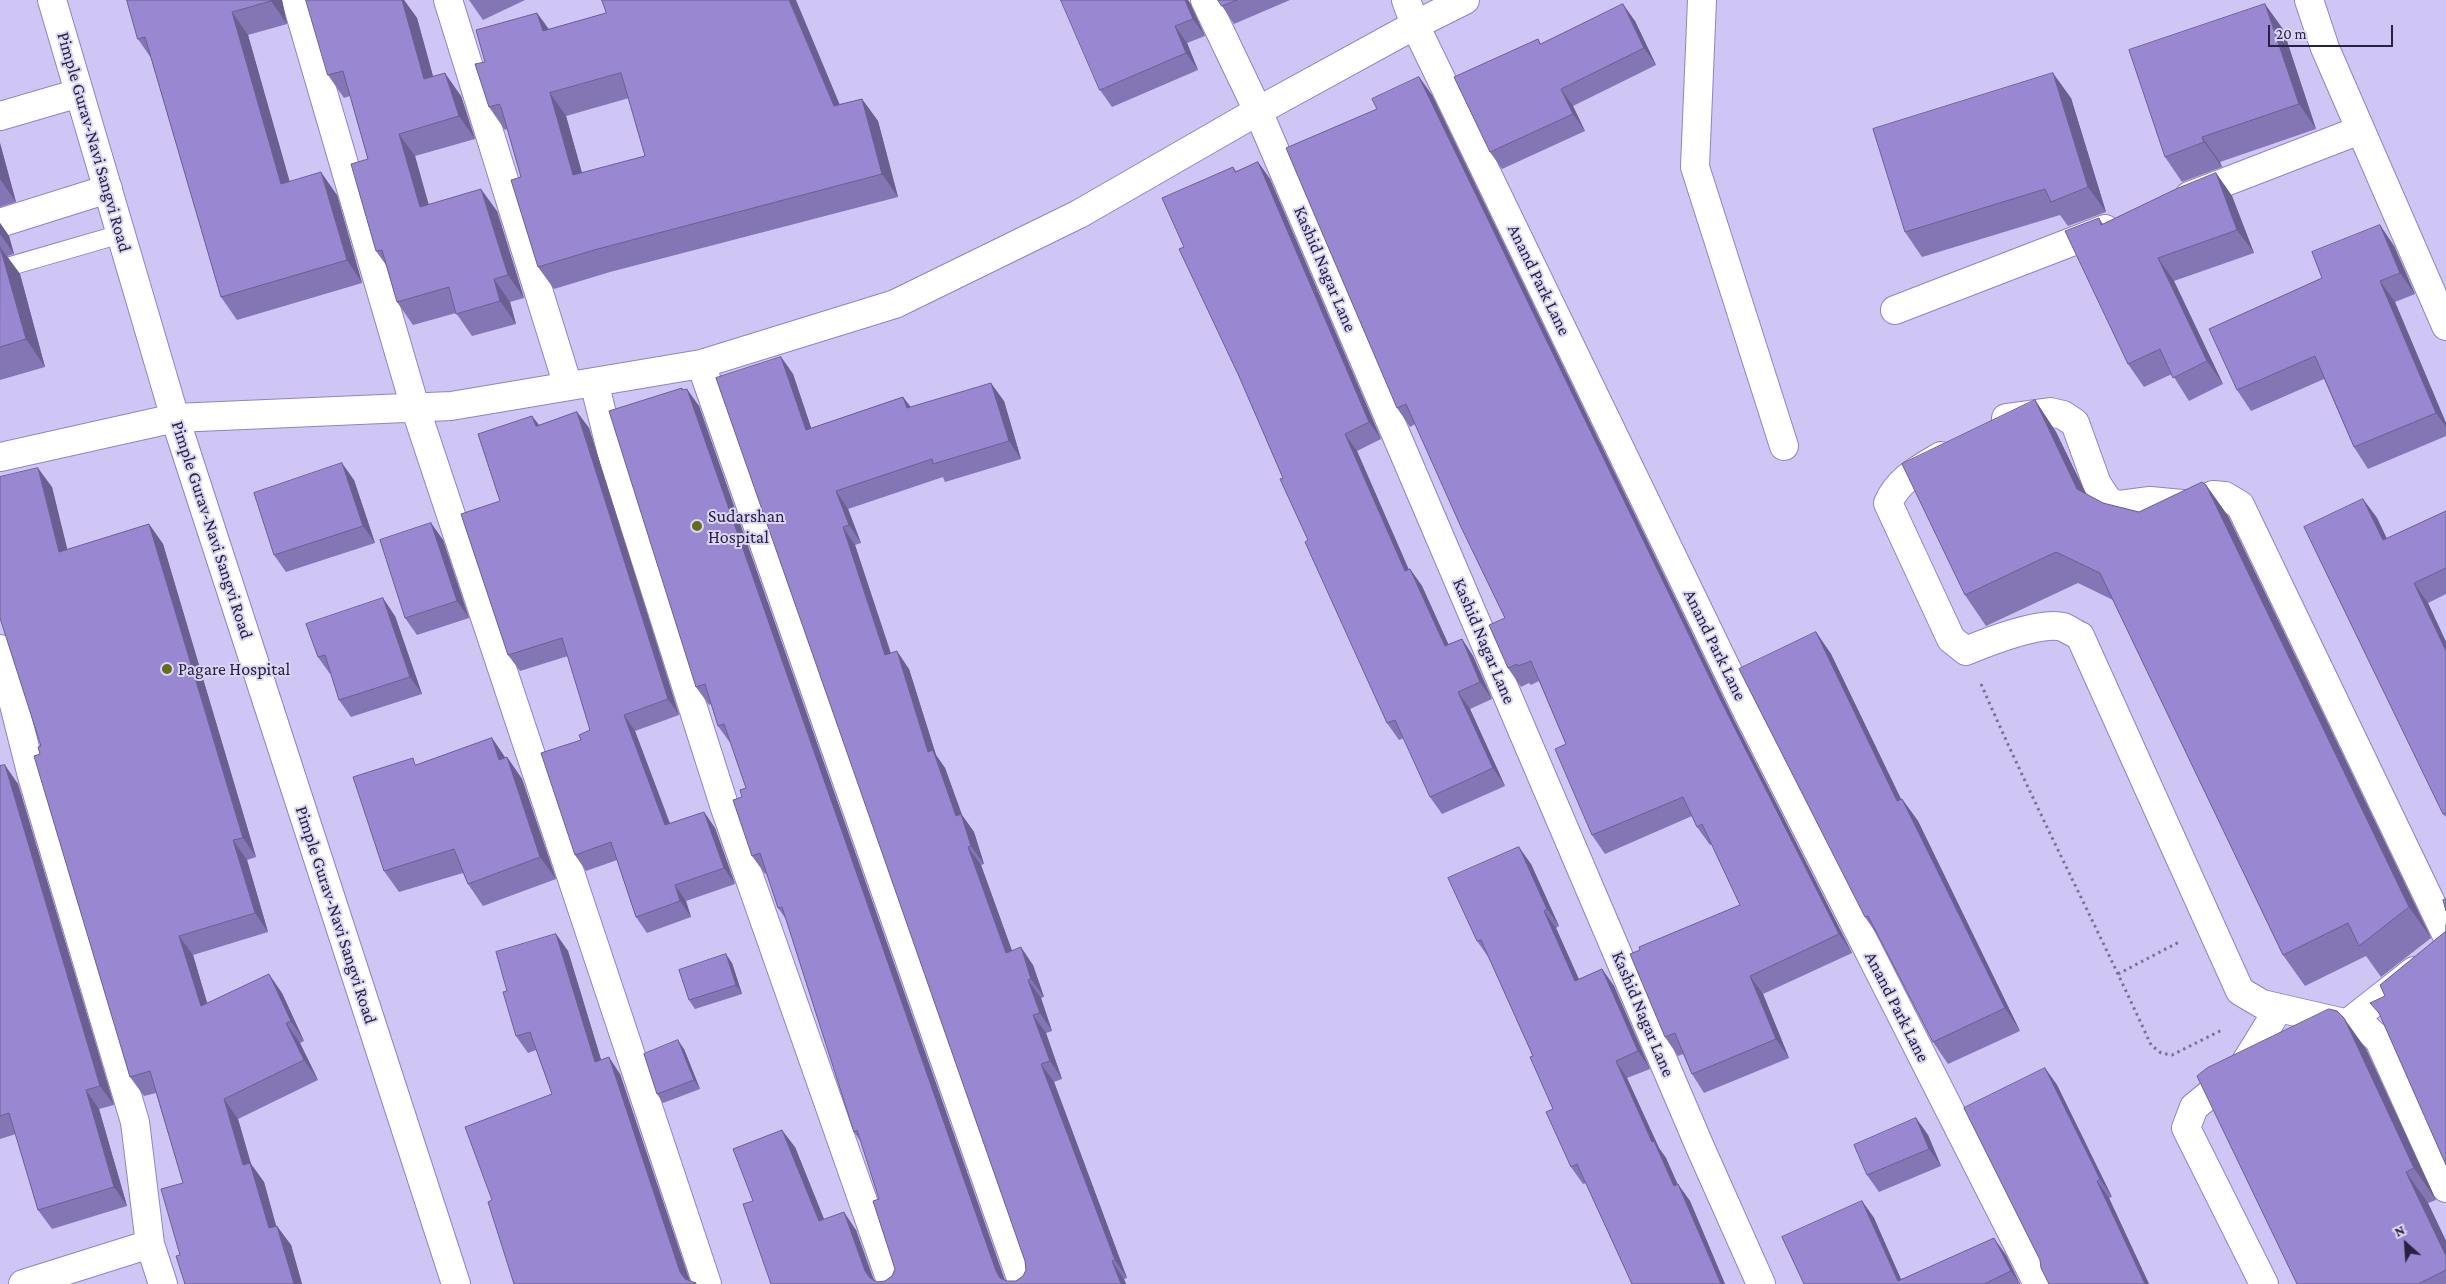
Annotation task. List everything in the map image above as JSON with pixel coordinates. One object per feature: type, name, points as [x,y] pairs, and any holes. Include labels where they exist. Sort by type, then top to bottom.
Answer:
[{"type":"street","name":"Pimple Gurav-Navi Sangvi Road","points":[[52,0],[176,418],[456,1284]]},
{"type":"street","points":[[296,0],[415,407],[707,1284]]},
{"type":"street","points":[[448,0],[581,384],[612,454],[725,808],[892,1284]]},
{"type":"street","name":"Kashid Nagar Lane","points":[[1205,0],[1258,111],[1761,1284]]},
{"type":"street","points":[[0,457],[176,418],[451,406],[701,364],[896,304],[1079,214],[1258,111],[1411,12],[1465,0]]},
{"type":"street","points":[[1702,0],[1695,167],[1784,446]]},
{"type":"street","points":[[2309,0],[2325,48],[2446,326]]},
{"type":"street","name":"Anand Park Lane","points":[[1411,12],[1748,713],[2038,1284]]},
{"type":"street","points":[[0,116],[79,93]]},
{"type":"street","points":[[2165,206],[2360,130]]},
{"type":"street","points":[[0,223],[108,189]]},
{"type":"street","points":[[1895,310],[2128,220]]},
{"type":"street","points":[[701,364],[1023,1284]]},
{"type":"street","points":[[1983,432],[2007,418],[2050,412],[2063,415],[2075,422],[2097,484],[2109,502],[2119,505],[2150,501],[2193,505],[2213,495],[2225,496],[2240,505],[2446,934]]},
{"type":"street","points":[[1959,446],[1906,479],[1894,489],[1888,504],[1951,639],[1966,652],[1991,639],[2046,627],[2063,627],[2080,636],[2240,991],[2262,1004],[2366,1028],[2379,1040],[2446,1188]]},
{"type":"street","points":[[0,649],[32,776],[135,1122],[150,1244],[163,1284]]},
{"type":"street","points":[[2348,1023],[2446,946]]},
{"type":"street","points":[[2264,1284],[2186,1128],[2194,1107],[2242,1068],[2279,1008]]},
{"type":"street","points":[[23,1284],[150,1244]]},
{"type":"lane","points":[[0,269],[121,234]]},
{"type":"path","points":[[1966,652],[2010,751],[2151,1045],[2161,1053],[2172,1055],[2221,1031],[2224,1025]]},
{"type":"path","points":[[2118,974],[2184,939]]},
{"type":"building","points":[[127,0],[271,0],[232,12],[281,184],[321,172],[347,260],[221,297],[145,37],[138,39]]},
{"type":"building","points":[[306,0],[402,0],[424,79],[445,73],[459,116],[399,134],[420,207],[481,189],[508,275],[494,279],[500,301],[456,314],[449,287],[397,302],[382,250],[376,251],[351,164],[368,159],[343,71],[328,75]]},
{"type":"building","points":[[602,0],[789,0],[834,106],[862,99],[882,174],[594,250],[538,267],[511,180],[521,177],[501,107],[499,104],[489,107],[475,64],[485,62],[476,30],[537,13],[543,31],[606,13]],"holes":[[[621,73],[645,156],[573,175],[550,93]]]},
{"type":"building","points":[[1061,0],[1185,0],[1193,19],[1175,26],[1186,53],[1100,90]]},
{"type":"building","points":[[1218,0],[1237,0],[1222,6]]},
{"type":"building","points":[[1623,4],[1644,48],[1561,89],[1573,114],[1490,152],[1454,77],[1538,39],[1540,44]]},
{"type":"building","points":[[2265,4],[2299,104],[2202,137],[2204,142],[2165,157],[2129,50]]},
{"type":"building","points":[[2053,73],[2088,187],[2051,202],[2045,189],[1905,232],[1873,129]]},
{"type":"building","points":[[1419,77],[1721,701],[1839,934],[1750,976],[1776,1039],[1692,1074],[1675,1033],[1665,1037],[1630,954],[1640,950],[1639,947],[1740,905],[1702,824],[1697,827],[1683,797],[1592,835],[1555,749],[1566,744],[1531,661],[1508,668],[1489,625],[1505,618],[1461,527],[1406,404],[1397,408],[1286,148],[1377,109],[1372,99]]},
{"type":"building","points":[[1258,162],[1369,422],[1345,434],[1405,571],[1410,569],[1445,646],[1462,639],[1480,682],[1458,692],[1493,768],[1430,797],[1395,720],[1387,723],[1305,542],[1308,540],[1280,479],[1283,478],[1238,374],[1179,249],[1184,247],[1162,198],[1233,167],[1235,172]]},
{"type":"building","points":[[2216,173],[2237,230],[2158,258],[2207,361],[2173,378],[2160,349],[2128,364],[2065,231],[2099,218],[2101,225],[2176,189]]},
{"type":"building","points":[[2380,225],[2400,273],[2380,281],[2436,413],[2354,447],[2315,356],[2237,390],[2209,329],[2322,278],[2312,252]]},
{"type":"building","points":[[0,247],[26,339],[0,347]]},
{"type":"building","points":[[781,357],[806,430],[903,397],[907,408],[991,383],[1009,441],[933,464],[932,459],[836,491],[849,525],[843,527],[885,655],[897,651],[928,752],[933,750],[956,816],[961,814],[971,846],[968,847],[1006,953],[1021,947],[1031,979],[1028,980],[1040,1013],[1033,1015],[1050,1061],[1041,1064],[1115,1260],[1112,1261],[1121,1284],[771,1284],[743,1204],[753,1201],[733,1149],[782,1130],[819,1221],[844,1212],[865,1271],[870,1278],[877,1282],[885,1281],[892,1276],[895,1269],[873,1201],[879,1199],[857,1130],[854,1132],[782,907],[778,908],[760,853],[752,856],[733,800],[742,797],[740,790],[746,788],[724,724],[718,726],[705,684],[696,687],[609,411],[682,388],[682,390],[687,389],[996,1271],[1000,1278],[1007,1281],[1016,1281],[1023,1276],[1026,1270],[1025,1261],[716,378]]},
{"type":"building","points":[[2035,400],[2077,489],[2103,503],[2139,512],[2202,482],[2206,485],[2409,907],[2359,946],[2348,923],[2283,955],[2100,573],[2056,552],[1965,595],[1902,464]]},
{"type":"building","points":[[577,412],[668,699],[624,715],[665,825],[704,812],[724,868],[675,885],[680,901],[636,917],[611,842],[575,855],[541,753],[581,740],[579,735],[590,730],[562,638],[508,655],[461,514],[500,501],[478,434],[532,416],[536,426]]},
{"type":"building","points":[[342,463],[363,526],[274,555],[254,493]]},
{"type":"building","points":[[38,468],[59,552],[149,524],[243,838],[233,840],[255,913],[179,936],[201,1006],[269,974],[291,1021],[286,1023],[304,1060],[224,1099],[243,1165],[250,1163],[269,1228],[277,1226],[294,1284],[185,1284],[176,1256],[180,1255],[161,1189],[183,1183],[150,1071],[130,1077],[34,756],[40,754],[38,747],[41,746],[0,618],[0,477]]},
{"type":"building","points":[[2363,499],[2383,540],[2446,511],[2446,568],[2414,583],[2446,651],[2446,812],[2443,814],[2304,527]]},
{"type":"building","points":[[431,523],[457,601],[405,618],[380,540]]},
{"type":"building","points":[[383,598],[410,677],[339,700],[325,655],[318,657],[306,624]]},
{"type":"building","points":[[1816,632],[1897,801],[1902,799],[2005,1008],[1933,1042],[1868,916],[1865,917],[1739,669]]},
{"type":"building","points":[[492,738],[499,760],[507,757],[540,857],[468,884],[454,849],[384,871],[353,777],[413,758],[415,765]]},
{"type":"building","points":[[5,765],[100,1086],[86,1090],[114,1187],[38,1210],[9,1113],[0,1116],[0,766]]},
{"type":"building","points":[[1519,847],[1547,909],[1544,911],[1575,981],[1602,969],[1638,1051],[1616,1061],[1674,1186],[1678,1184],[1721,1284],[1632,1284],[1577,1164],[1571,1167],[1546,1112],[1553,1109],[1530,1057],[1533,1056],[1481,940],[1477,941],[1448,878]]},
{"type":"building","points":[[2446,899],[2446,911],[2443,900]]},
{"type":"building","points":[[2446,931],[2446,1165],[2379,1013],[2370,1003],[2385,996],[2380,985]]},
{"type":"building","points":[[556,934],[595,1062],[609,1057],[680,1272],[685,1279],[696,1283],[514,1284],[488,1202],[492,1200],[465,1127],[552,1094],[530,1032],[516,1036],[503,992],[507,991],[496,952]]},
{"type":"building","points":[[726,954],[736,985],[689,1000],[679,970]]},
{"type":"building","points":[[2329,1009],[2337,1011],[2344,1018],[2414,1168],[2406,1172],[2446,1256],[2446,1270],[2418,1284],[2297,1284],[2197,1076],[2207,1068]]},
{"type":"building","points":[[678,1040],[694,1080],[657,1094],[644,1054]]},
{"type":"building","points":[[2045,1068],[2100,1179],[2097,1181],[2145,1284],[2049,1284],[2041,1268],[2040,1260],[1964,1108]]},
{"type":"building","points":[[1916,1118],[1929,1149],[1867,1175],[1854,1145]]},
{"type":"building","points":[[1862,1201],[1898,1281],[1994,1238],[2011,1271],[1984,1284],[1804,1284],[1782,1237]]},
{"type":"place","name":"Sudarshan Hospital","points":[[697,526]]},
{"type":"place","name":"Pagare Hospital","points":[[167,669]]}]
